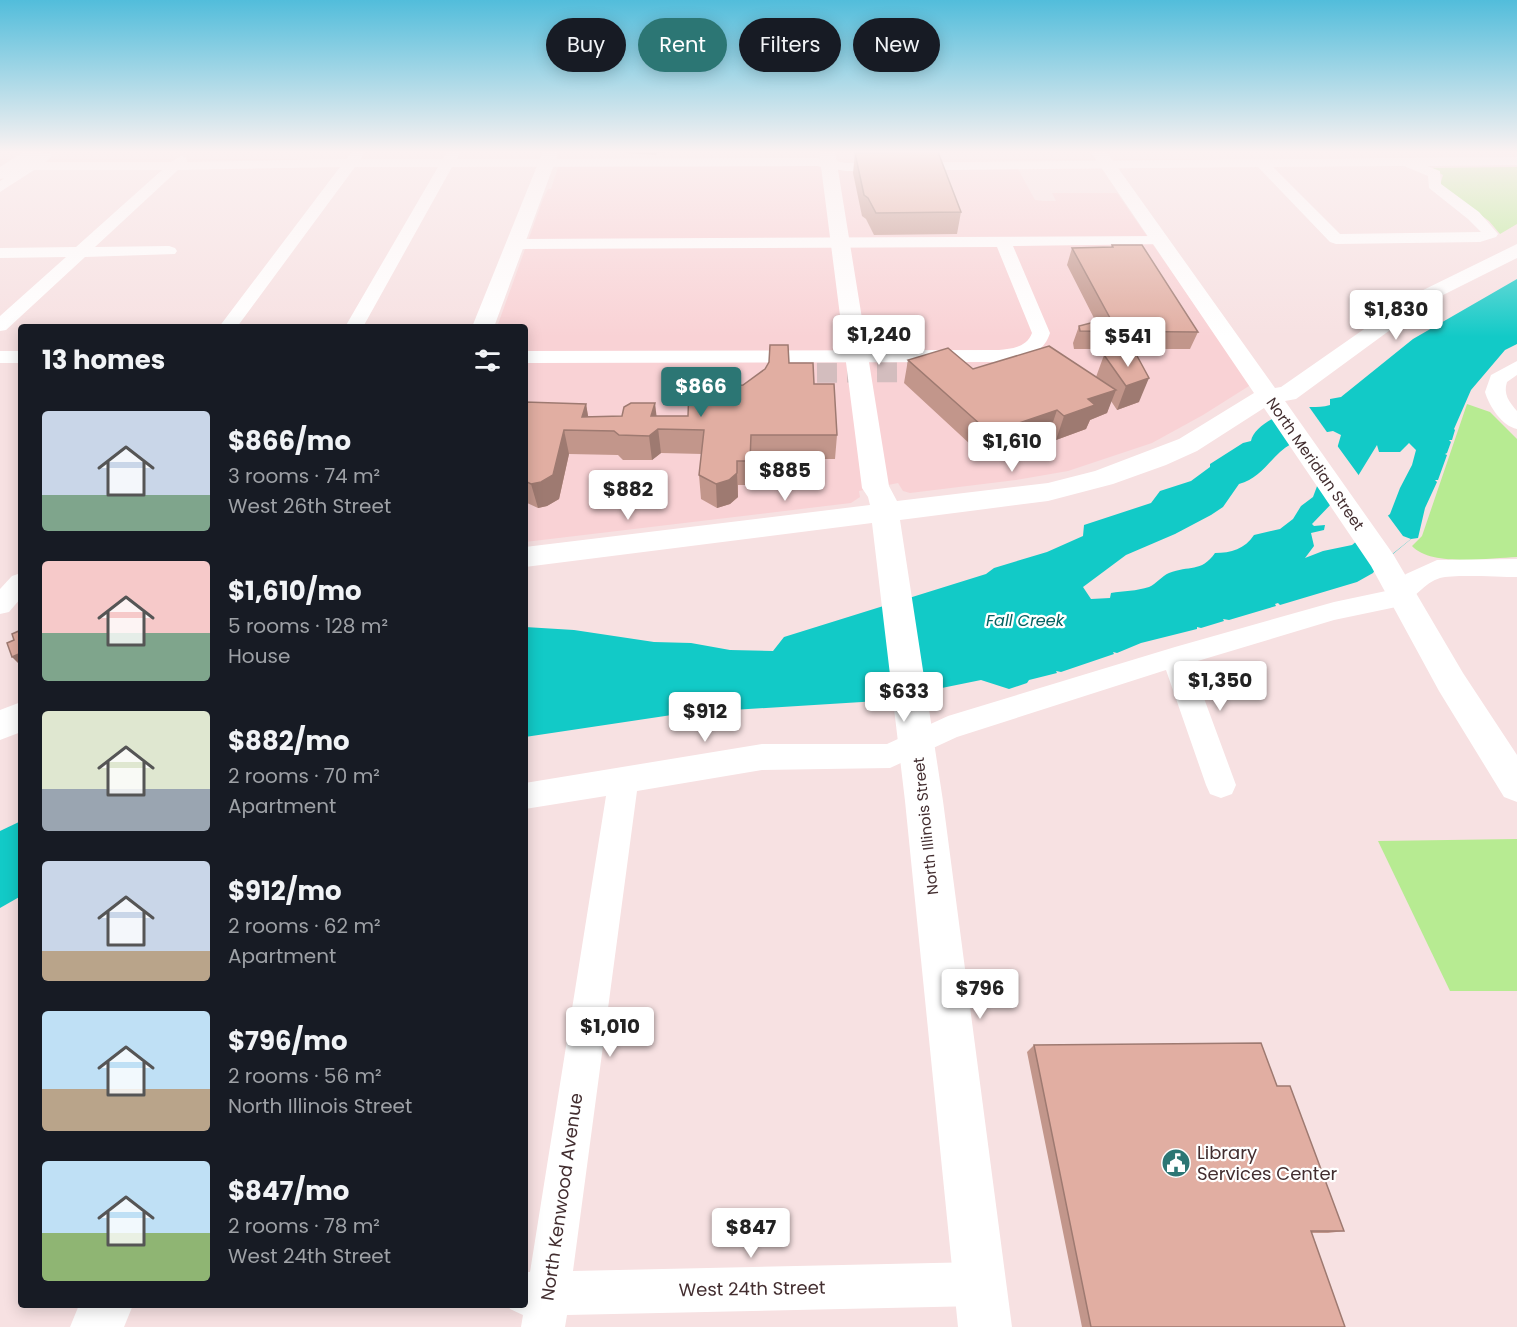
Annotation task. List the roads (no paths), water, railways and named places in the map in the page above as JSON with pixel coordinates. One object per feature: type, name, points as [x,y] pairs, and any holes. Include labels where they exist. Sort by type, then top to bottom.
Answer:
[{"type":"main road","points":[[484,324],[527,213]]},
{"type":"main road","name":"North Illinois Street","points":[[836,213],[876,488],[882,495],[885,513],[915,732],[985,1327]]},
{"type":"main road","name":"North Meridian Street","points":[[1144,213],[1161,241],[1281,397],[1390,556],[1408,587],[1517,750]]},
{"type":"main road","name":"North Meridian Street","points":[[1151,213],[1216,300],[1240,328],[1281,397]]},
{"type":"main road","points":[[1281,397],[1404,288],[1517,231]]},
{"type":"main road","points":[[528,556],[1048,492],[1103,478],[1172,453],[1281,397],[1420,299],[1517,250]]},
{"type":"main road","points":[[528,561],[571,552]]},
{"type":"main road","name":"North Meridian Street","points":[[1408,587],[1450,682],[1517,786]]},
{"type":"main road","points":[[0,726],[18,717]]},
{"type":"main road","points":[[97,1327],[105,1308]]},
{"type":"street","points":[[0,326],[124,213]]},
{"type":"street","points":[[230,324],[313,213]]},
{"type":"street","points":[[356,324],[419,213]]},
{"type":"street","points":[[1310,213],[1336,239],[1488,235],[1490,232],[1484,225],[1469,213]]},
{"type":"street","points":[[516,244],[1161,241]]},
{"type":"street","points":[[528,357],[999,356],[1019,353],[1035,345],[1040,339],[1039,325],[1003,242]]},
{"type":"street","points":[[0,254],[169,251]]},
{"type":"street","points":[[0,357],[18,357]]},
{"type":"street","points":[[1517,366],[1498,379],[1495,393],[1500,404],[1517,423]]},
{"type":"street","points":[[528,796],[623,782],[762,757],[890,756],[915,732],[948,728],[1175,657],[1334,611],[1392,599],[1437,569],[1517,568]]},
{"type":"street","points":[[0,575],[18,575]]},
{"type":"street","points":[[0,605],[18,585]]},
{"type":"street","points":[[1175,657],[1221,785]]},
{"type":"street","name":"North Kenwood Avenue","points":[[538,1305],[623,782]]},
{"type":"street","name":"West 24th Street","points":[[538,1305],[979,1284]]},
{"type":"water","name":"Fall Creek","points":[[1517,279],[1517,344],[1505,350],[1471,390],[1454,429],[1452,440],[1449,440],[1451,442],[1445,454],[1447,455],[1425,508],[1418,538],[1411,539],[1373,573],[1357,582],[1280,605],[1278,603],[1275,604],[1276,606],[1229,620],[1223,619],[1224,621],[1201,628],[1197,627],[1197,629],[1141,643],[1061,672],[1056,671],[1057,673],[1029,680],[1027,683],[1009,689],[981,680],[878,701],[685,713],[528,737],[528,627],[574,630],[654,642],[691,643],[730,650],[773,651],[784,637],[986,574],[994,568],[1047,552],[1083,536],[1084,525],[1151,503],[1160,491],[1191,481],[1210,467],[1210,464],[1243,443],[1251,441],[1260,428],[1276,417],[1304,408],[1330,405],[1330,399],[1341,397],[1413,339]],"holes":[[[1333,431],[1341,435],[1334,459],[1322,473],[1313,497],[1301,506],[1293,519],[1280,529],[1254,535],[1246,544],[1237,549],[1215,553],[1200,566],[1169,573],[1149,587],[1111,593],[1110,598],[1091,599],[1083,587],[1126,555],[1175,534],[1223,507],[1239,484],[1257,475],[1280,452],[1298,440]],[[1409,443],[1416,450],[1412,465],[1390,514],[1352,545],[1323,551],[1305,558],[1314,546],[1311,533],[1324,530],[1325,525],[1314,526],[1312,524],[1358,476],[1377,445],[1379,452],[1400,452]]]},
{"type":"water","points":[[18,822],[18,898],[0,908],[0,831]]},
{"type":"tunnel","points":[[787,373],[922,372],[927,376]]},
{"type":"place","name":"Library Services Center","points":[[1176,1163]]}]
